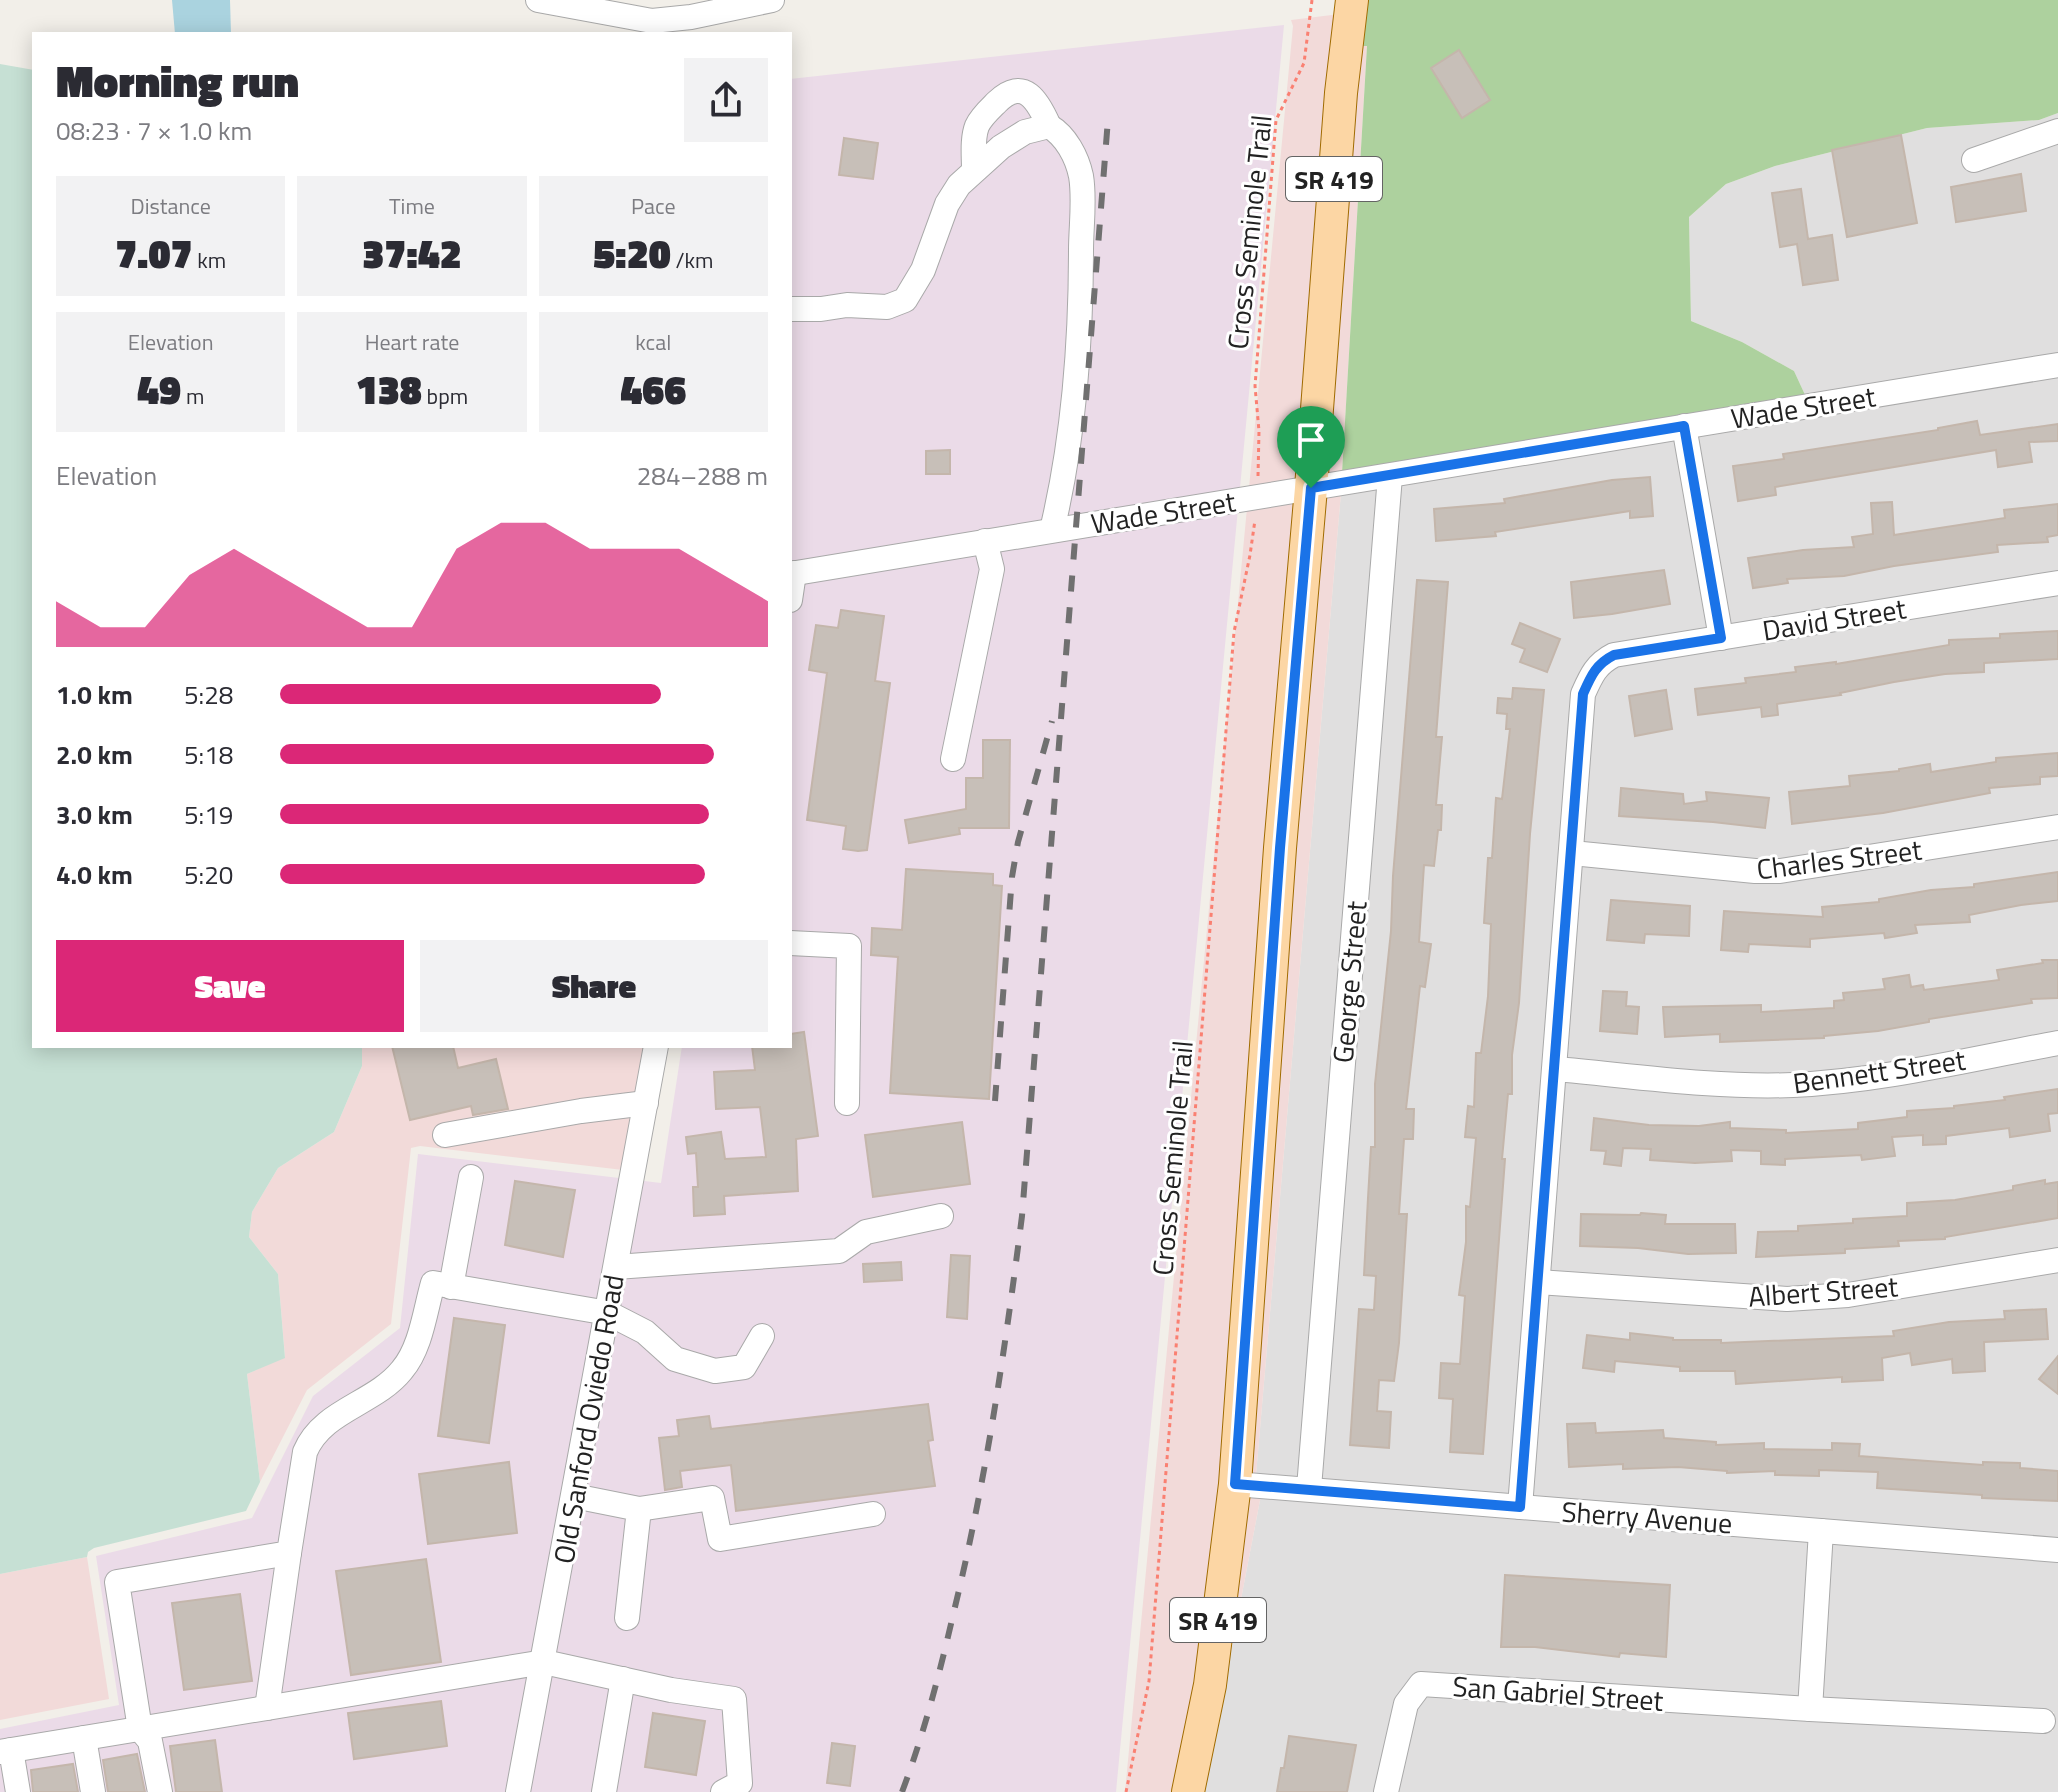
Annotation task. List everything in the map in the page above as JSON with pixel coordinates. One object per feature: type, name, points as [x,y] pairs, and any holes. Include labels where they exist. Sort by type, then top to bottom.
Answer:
[{"type":"main road","name":"SR 419","points":[[1188,1792],[1210,1685],[1235,1484],[1279,863],[1341,93],[1352,0]]},
{"type":"street","points":[[538,0],[652,21],[698,8],[772,0]]},
{"type":"street","points":[[974,170],[977,126],[986,112],[1011,91],[1021,90],[1032,96],[1049,126],[1060,132],[1076,159],[1081,180],[1081,302],[1072,427],[1066,472],[1052,530]]},
{"type":"street","points":[[792,309],[847,305],[887,307],[905,300],[923,270],[947,204],[959,185],[1001,147],[1025,132],[1049,126]]},
{"type":"street","points":[[1974,160],[2058,131]]},
{"type":"street","name":"Wade Street","points":[[792,574],[2058,365]]},
{"type":"street","points":[[1684,426],[1721,638]]},
{"type":"street","name":"George Street","points":[[1309,1488],[1390,476]]},
{"type":"street","points":[[953,759],[992,569],[985,541]]},
{"type":"street","name":"David Street","points":[[1520,1507],[1583,694],[1592,674],[1601,661],[1614,655],[2058,583]]},
{"type":"street","name":"Charles Street","points":[[1572,853],[1780,871],[2058,827]]},
{"type":"street","points":[[792,943],[849,946],[847,1103]]},
{"type":"street","name":"Bennett Street","points":[[1556,1069],[1734,1084],[1790,1085],[1842,1081],[2058,1043]]},
{"type":"street","name":"Old Sanford Oviedo Road","points":[[518,1792],[656,1048]]},
{"type":"street","points":[[445,1135],[646,1103]]},
{"type":"street","points":[[451,1287],[471,1177]]},
{"type":"street","points":[[616,1267],[839,1251],[866,1232],[941,1216]]},
{"type":"street","name":"Albert Street","points":[[1538,1282],[1787,1299],[1848,1295],[2058,1260]]},
{"type":"street","points":[[267,1708],[305,1452],[321,1427],[401,1373],[411,1358],[433,1283],[608,1313],[645,1332],[675,1359],[715,1371],[744,1367],[762,1336]]},
{"type":"street","name":"Sherry Avenue","points":[[1235,1484],[2058,1550]]},
{"type":"street","points":[[574,1496],[639,1509],[712,1498],[720,1539],[873,1514]]},
{"type":"street","points":[[627,1618],[639,1509]]},
{"type":"street","points":[[1810,1709],[1821,1531]]},
{"type":"street","points":[[160,1792],[150,1741],[140,1729],[117,1582],[289,1553]]},
{"type":"street","points":[[18,1792],[6,1751],[544,1662],[671,1690],[734,1699],[740,1783],[723,1792]]},
{"type":"street","points":[[604,1792],[623,1679]]},
{"type":"street","name":"San Gabriel Street","points":[[1386,1792],[1406,1704],[1421,1684],[2043,1721]]},
{"type":"street","points":[[84,1738],[93,1792]]},
{"type":"path","name":"Cross Seminole Trail","points":[[1258,473],[1256,363],[1276,120],[1304,63],[1312,0]]},
{"type":"path","name":"Cross Seminole Trail","points":[[1126,1792],[1149,1681],[1234,632],[1254,527]]},
{"type":"shaded area","points":[[1340,14],[1301,480],[1249,488],[1293,26],[1291,20]]},
{"type":"shaded area","points":[[1284,25],[1116,1792],[0,1792],[0,1729],[119,1705],[96,1556],[252,1518],[313,1396],[400,1328],[418,1154],[661,1183],[682,1048],[792,1048],[792,79]]},
{"type":"shaded area","points":[[1367,45],[1342,473],[1323,476],[1358,46]]},
{"type":"shaded area","points":[[2058,113],[2058,356],[1806,397],[1794,371],[1742,342],[1691,321],[1689,217],[1726,184],[1775,166],[1927,128],[2039,120]]},
{"type":"shaded area","points":[[2058,375],[2058,574],[1730,626],[1697,434]]},
{"type":"shaded area","points":[[1675,438],[1709,630],[1596,653],[1582,671],[1510,1497],[1320,1479],[1400,484]]},
{"type":"shaded area","points":[[1378,487],[1299,1478],[1256,1475],[1341,493]]},
{"type":"shaded area","points":[[1341,493],[1256,1475],[1247,1475],[1321,498]]},
{"type":"shaded area","points":[[1299,500],[1225,1483],[1199,1684],[1177,1792],[1125,1792],[1247,508]]},
{"type":"shaded area","points":[[2058,593],[2058,817],[1779,861],[1583,845],[1594,696],[1602,678],[1617,665]]},
{"type":"shaded area","points":[[2058,837],[2058,1034],[1841,1072],[1790,1075],[1734,1074],[1567,1061],[1582,864],[1754,881]]},
{"type":"shaded area","points":[[362,1048],[645,1048],[623,1170],[420,1146],[411,1148],[391,1324],[307,1390],[260,1482],[247,1374],[285,1357],[278,1274],[249,1237],[252,1212],[278,1168],[334,1132],[362,1066]]},
{"type":"shaded area","points":[[2058,1053],[2058,1250],[1846,1285],[1787,1289],[1550,1273],[1565,1080],[1733,1094]]},
{"type":"shaded area","points":[[2058,1270],[2058,1540],[1532,1498],[1549,1293],[1707,1305]]},
{"type":"shaded area","points":[[1245,1494],[1261,1495],[1204,1792]]},
{"type":"shaded area","points":[[1261,1495],[1810,1540],[1800,1699],[1422,1674],[1375,1792],[1204,1792]]},
{"type":"shaded area","points":[[1832,1541],[2058,1559],[2058,1792],[1397,1792],[1416,1708],[1426,1694],[1799,1719],[2053,1731],[2054,1712],[1822,1700]]},
{"type":"shaded area","points":[[87,1557],[109,1699],[0,1720],[0,1574]]},
{"type":"green space","points":[[1363,0],[2058,0],[2058,113],[2039,120],[1927,128],[1775,166],[1726,184],[1689,217],[1691,321],[1742,342],[1794,371],[1806,397],[1342,473],[1367,46],[1358,46]]},
{"type":"green space","points":[[0,64],[32,70],[32,1048],[362,1048],[362,1066],[334,1132],[278,1168],[252,1212],[249,1237],[278,1274],[285,1358],[247,1374],[260,1482],[246,1511],[94,1548],[87,1557],[0,1574]]},
{"type":"water","points":[[172,0],[230,0],[231,32],[175,32]]},
{"type":"building","points":[[1459,50],[1490,100],[1462,118],[1431,68]]},
{"type":"building","points":[[1901,135],[1917,223],[1847,237],[1832,150]]},
{"type":"building","points":[[844,138],[878,143],[873,179],[839,175]]},
{"type":"building","points":[[2021,174],[2026,211],[1956,222],[1951,187]]},
{"type":"building","points":[[1801,189],[1808,239],[1832,235],[1838,280],[1803,285],[1797,244],[1780,247],[1772,193]]},
{"type":"building","points":[[1977,421],[1980,435],[2058,424],[2058,441],[2029,442],[2032,462],[1998,467],[1996,450],[1775,487],[1776,495],[1738,501],[1733,466],[1784,459],[1783,454]]},
{"type":"building","points":[[950,450],[950,474],[926,474],[926,451]]},
{"type":"building","points":[[1650,477],[1653,516],[1630,518],[1630,511],[1495,532],[1496,536],[1436,541],[1434,509],[1505,503],[1504,499],[1612,480]]},
{"type":"building","points":[[1892,502],[1894,535],[2005,518],[2004,510],[2058,504],[2058,535],[2047,537],[2048,542],[1997,545],[1998,552],[1844,576],[1787,579],[1788,583],[1753,588],[1748,558],[1854,547],[1852,537],[1873,534],[1871,503]]},
{"type":"building","points":[[1664,570],[1670,604],[1574,618],[1571,582]]},
{"type":"building","points":[[1417,580],[1448,582],[1436,737],[1442,737],[1436,805],[1442,805],[1434,866],[1424,865],[1419,942],[1431,944],[1425,987],[1420,986],[1406,1109],[1414,1109],[1413,1139],[1404,1139],[1399,1214],[1407,1214],[1399,1343],[1394,1381],[1379,1380],[1377,1411],[1391,1412],[1389,1448],[1350,1445],[1359,1309],[1374,1310],[1376,1276],[1364,1275],[1371,1147],[1375,1147],[1375,1084],[1391,931]]},
{"type":"building","points":[[841,610],[884,616],[875,681],[890,683],[867,850],[858,851],[843,849],[846,826],[807,820],[827,673],[809,670],[816,625],[838,628]]},
{"type":"building","points":[[1520,623],[1560,639],[1547,672],[1520,662],[1525,649],[1512,644]]},
{"type":"building","points":[[2058,631],[2058,659],[1984,663],[1984,672],[1945,674],[1777,704],[1778,715],[1762,717],[1761,707],[1698,715],[1695,689],[1746,683],[1745,678],[1796,672],[1795,667],[1836,664],[1949,645],[1949,640]]},
{"type":"building","points":[[1513,688],[1544,690],[1530,834],[1519,1003],[1512,1055],[1512,1094],[1508,1094],[1502,1159],[1505,1159],[1483,1454],[1450,1452],[1453,1399],[1439,1398],[1441,1363],[1460,1364],[1465,1296],[1459,1295],[1466,1242],[1466,1206],[1470,1207],[1476,1138],[1465,1137],[1468,1106],[1474,1107],[1476,1053],[1481,1053],[1488,996],[1491,924],[1484,923],[1488,858],[1492,858],[1496,798],[1502,799],[1510,729],[1506,729],[1507,714],[1497,713],[1498,698],[1512,699]]},
{"type":"building","points":[[1666,690],[1672,729],[1635,736],[1629,696]]},
{"type":"building","points":[[983,740],[1010,740],[1009,828],[959,828],[960,834],[909,843],[905,820],[966,809],[966,778],[983,778]]},
{"type":"building","points":[[2058,753],[2058,776],[2040,777],[2040,784],[1989,788],[1990,793],[1883,813],[1792,824],[1789,792],[1850,786],[1849,776],[1930,764],[1931,772],[1996,762],[1996,758]]},
{"type":"building","points":[[1621,788],[1683,794],[1684,804],[1707,801],[1706,792],[1769,798],[1765,828],[1619,816]]},
{"type":"building","points":[[906,869],[993,874],[993,885],[1002,886],[989,1099],[890,1093],[898,957],[871,955],[872,928],[902,930]]},
{"type":"building","points":[[2058,872],[2058,901],[1969,915],[1970,922],[1915,925],[1917,933],[1885,938],[1884,933],[1810,939],[1810,947],[1749,944],[1748,952],[1721,950],[1724,911],[1823,917],[1822,907],[1879,902],[1879,899],[1931,890],[1974,887],[1974,884]]},
{"type":"building","points":[[1611,900],[1690,906],[1689,936],[1645,934],[1644,943],[1607,940]]},
{"type":"building","points":[[2042,960],[2058,960],[2058,998],[2031,999],[2032,1003],[1824,1038],[1720,1042],[1720,1034],[1665,1037],[1663,1007],[1761,1005],[1761,1012],[1834,1008],[1834,1001],[1844,1000],[1843,993],[1885,989],[1883,979],[1909,975],[1911,987],[1923,985],[1924,990],[1999,980],[1997,970],[2043,963]]},
{"type":"building","points":[[1603,991],[1627,992],[1626,1006],[1639,1007],[1637,1034],[1600,1031]]},
{"type":"building","points":[[804,1032],[818,1136],[796,1139],[798,1191],[724,1196],[725,1214],[694,1216],[693,1187],[698,1187],[696,1153],[688,1154],[686,1137],[721,1132],[725,1159],[766,1157],[760,1107],[716,1109],[714,1072],[755,1070],[752,1048],[792,1048],[792,1034]]},
{"type":"building","points":[[392,1048],[453,1048],[458,1068],[496,1059],[508,1109],[473,1115],[471,1106],[410,1120]]},
{"type":"building","points":[[2058,1089],[2058,1113],[2048,1114],[2050,1131],[2010,1137],[2009,1128],[1946,1136],[1946,1144],[1923,1145],[1923,1135],[1892,1137],[1895,1156],[1862,1160],[1861,1155],[1785,1159],[1785,1165],[1761,1164],[1761,1151],[1731,1150],[1732,1161],[1695,1163],[1650,1160],[1651,1149],[1623,1148],[1621,1166],[1604,1164],[1606,1151],[1591,1150],[1594,1118],[1649,1125],[1699,1126],[1730,1122],[1730,1128],[1786,1130],[1786,1133],[1858,1129],[1858,1123],[1907,1117],[1907,1111],[1954,1108]]},
{"type":"building","points":[[962,1122],[970,1184],[873,1197],[865,1135]]},
{"type":"building","points":[[2045,1180],[2045,1184],[2058,1182],[2058,1218],[1945,1239],[1898,1241],[1899,1246],[1845,1249],[1845,1253],[1756,1257],[1758,1232],[1798,1231],[1798,1226],[1907,1216],[1907,1203],[1955,1200],[2013,1190],[2013,1186]]},
{"type":"building","points":[[515,1181],[575,1190],[563,1257],[505,1245]]},
{"type":"building","points":[[1581,1214],[1666,1215],[1665,1224],[1735,1224],[1736,1253],[1688,1254],[1580,1246]]},
{"type":"building","points":[[951,1255],[970,1256],[967,1319],[947,1317]]},
{"type":"building","points":[[901,1262],[902,1280],[864,1282],[863,1264]]},
{"type":"building","points":[[2046,1309],[2048,1339],[1984,1342],[1985,1371],[1953,1373],[1952,1359],[1912,1365],[1910,1353],[1882,1358],[1883,1380],[1842,1382],[1842,1377],[1736,1384],[1735,1371],[1680,1371],[1680,1367],[1615,1361],[1614,1372],[1583,1368],[1587,1335],[1630,1340],[1630,1333],[1673,1340],[1721,1340],[1721,1343],[1894,1336],[1893,1331],[1949,1322],[2005,1319],[2004,1311]]},
{"type":"building","points":[[454,1318],[505,1325],[489,1443],[438,1436]]},
{"type":"building","points":[[2058,1356],[2058,1394],[2039,1379]]},
{"type":"building","points":[[928,1404],[933,1440],[928,1441],[935,1486],[736,1511],[731,1465],[680,1471],[682,1487],[665,1490],[659,1438],[679,1436],[677,1420],[709,1416],[711,1429]]},
{"type":"building","points":[[1595,1423],[1596,1433],[1663,1430],[1664,1438],[1716,1442],[1716,1445],[1764,1443],[1764,1449],[1832,1450],[1832,1443],[1860,1444],[1859,1456],[1983,1465],[1983,1462],[2020,1463],[2020,1468],[2058,1471],[2058,1501],[1982,1498],[1982,1495],[1877,1488],[1878,1472],[1819,1470],[1819,1476],[1775,1475],[1775,1471],[1727,1473],[1678,1467],[1623,1469],[1623,1464],[1569,1467],[1567,1424]]},
{"type":"building","points":[[509,1462],[517,1533],[428,1544],[419,1474]]},
{"type":"building","points":[[426,1559],[441,1662],[351,1675],[336,1571]]},
{"type":"building","points":[[1505,1575],[1670,1585],[1666,1657],[1620,1653],[1619,1657],[1535,1647],[1501,1647]]},
{"type":"building","points":[[240,1594],[252,1681],[184,1690],[172,1603]]},
{"type":"building","points":[[441,1701],[447,1746],[354,1759],[348,1713]]},
{"type":"building","points":[[653,1713],[705,1721],[696,1775],[645,1767]]},
{"type":"building","points":[[1289,1736],[1356,1745],[1347,1792],[1277,1792]]},
{"type":"building","points":[[215,1740],[222,1792],[176,1792],[170,1746]]},
{"type":"building","points":[[832,1743],[855,1746],[850,1786],[827,1783]]},
{"type":"building","points":[[137,1754],[145,1792],[108,1792],[103,1760]]},
{"type":"building","points":[[73,1764],[78,1792],[33,1792],[31,1770]]},
{"type":"railway","points":[[902,1792],[937,1680],[976,1513],[1022,1216],[1108,119]]},
{"type":"railway","points":[[995,1101],[1012,877],[1018,842],[1052,721]]},
{"type":"route","points":[[1684,426],[1721,638],[1614,655],[1601,661],[1583,694],[1520,1507],[1235,1484],[1280,848],[1311,488],[1684,426]]}]
